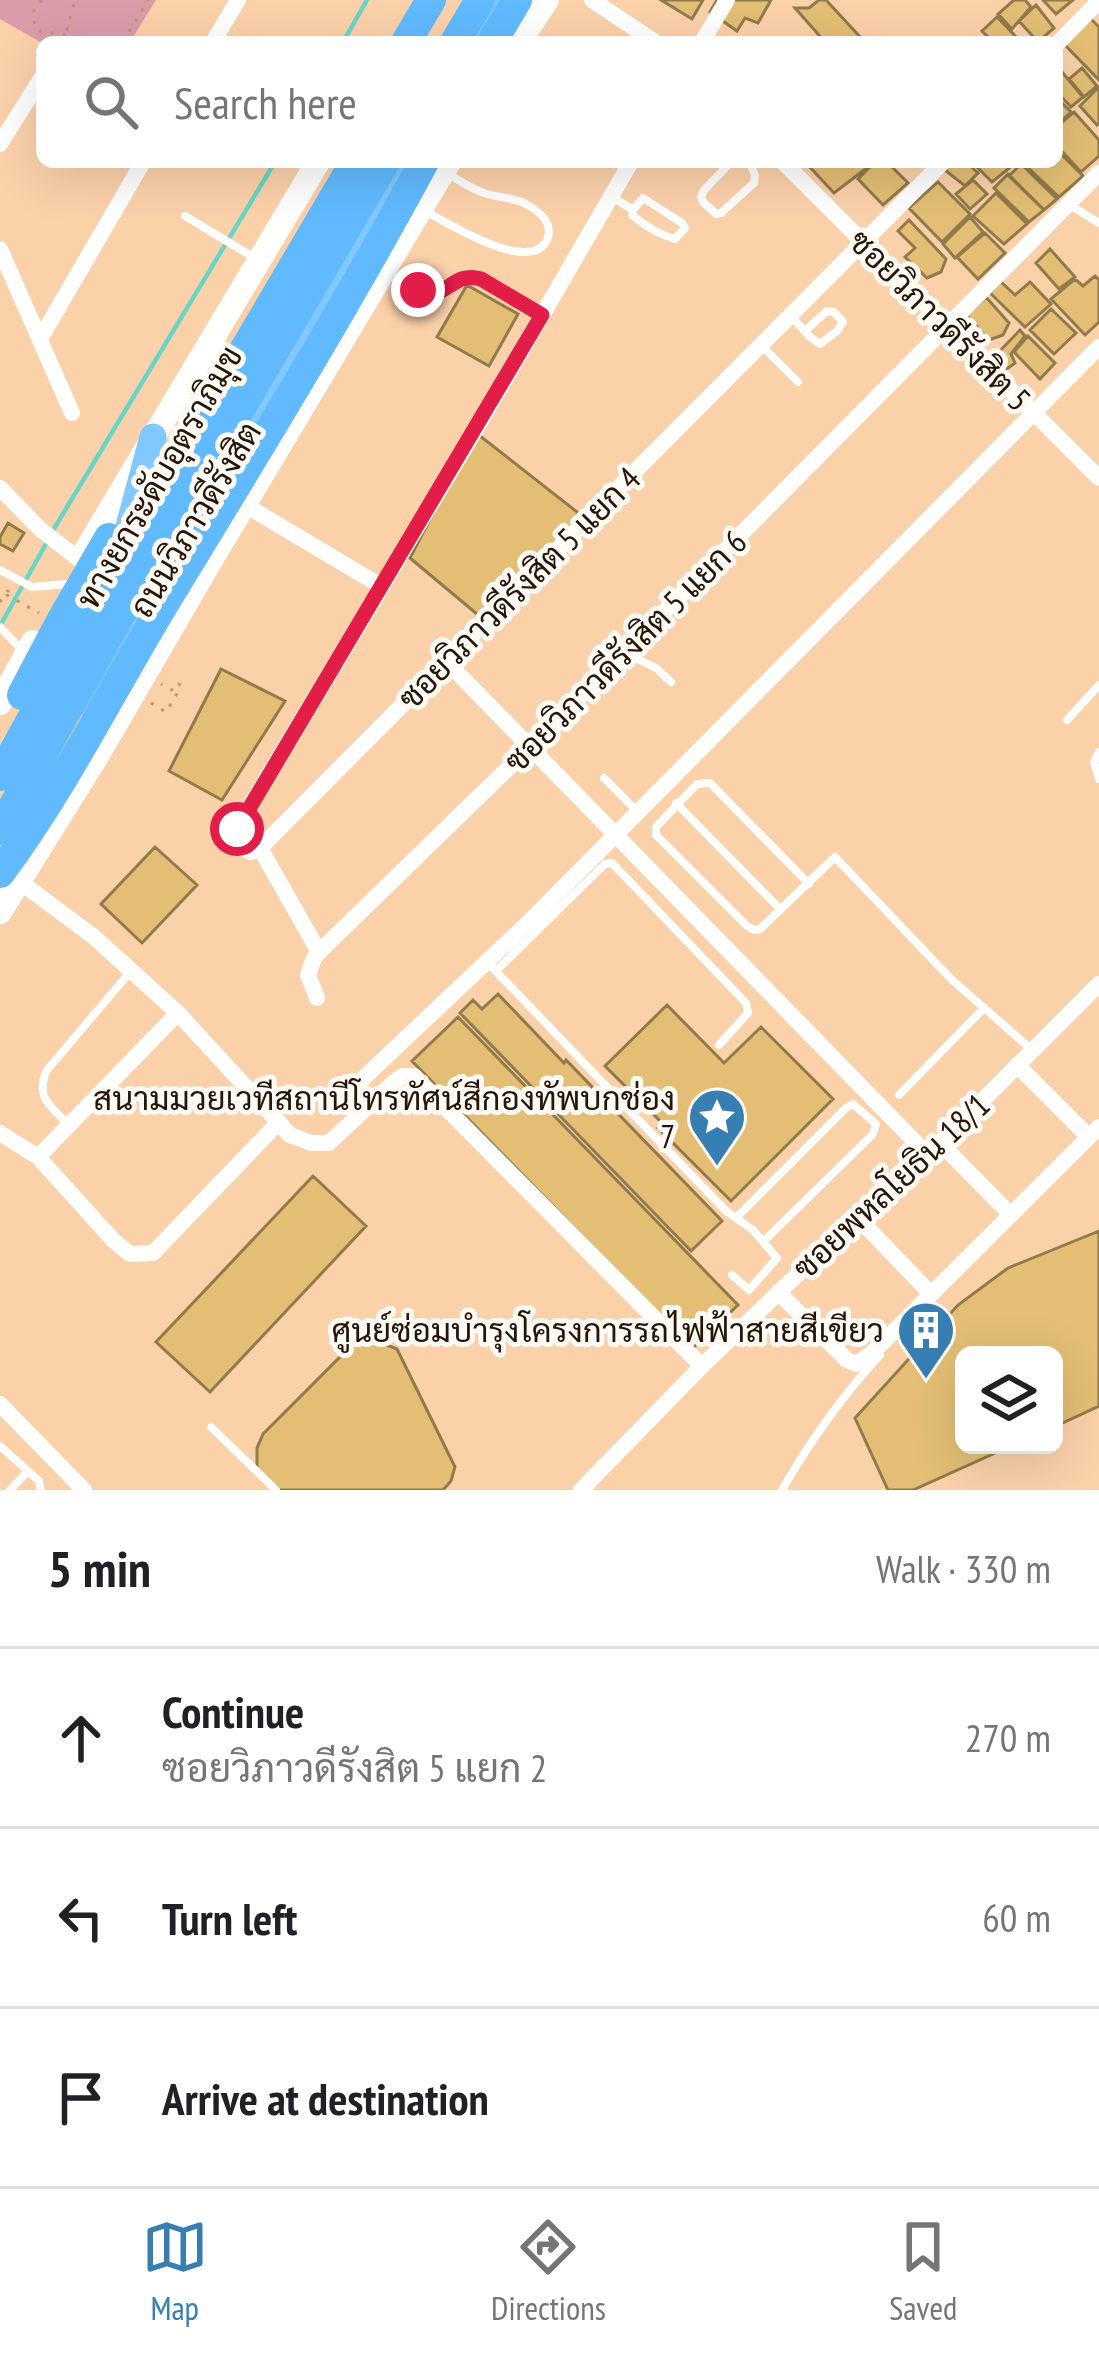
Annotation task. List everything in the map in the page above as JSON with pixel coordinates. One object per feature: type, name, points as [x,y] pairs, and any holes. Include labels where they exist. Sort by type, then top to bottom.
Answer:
[{"type":"highway","points":[[410,36],[431,0]]},
{"type":"highway","points":[[426,36],[447,0]]},
{"type":"highway","points":[[459,36],[480,0]]},
{"type":"highway","points":[[476,36],[497,0]]},
{"type":"highway","points":[[496,36],[517,0]]},
{"type":"highway","points":[[0,736],[106,544],[331,168]]},
{"type":"highway","name":"ถนนวิภาวดีรังสิต","points":[[0,771],[127,535],[347,168]]},
{"type":"highway","name":"ทางยกระดับอุตราภิมุข","points":[[0,771],[348,168]]},
{"type":"highway","name":"ทางยกระดับอุตราภิมุข","points":[[0,830],[381,168]]},
{"type":"highway","name":"ถนนวิภาวดีรังสิต","points":[[0,853],[400,168]]},
{"type":"highway","points":[[9,877],[147,633],[359,281],[437,168]]},
{"type":"highway","points":[[127,535],[153,437]]},
{"type":"highway","points":[[134,624],[210,562]]},
{"type":"main road","points":[[395,36],[416,0]]},
{"type":"main road","points":[[523,36],[547,0]]},
{"type":"main road","points":[[4,686],[315,168]]},
{"type":"main road","name":"ถนนวิภาวดีรังสิต","points":[[0,912],[9,877],[96,758],[386,272],[422,209],[438,168]]},
{"type":"street","points":[[217,36],[238,0]]},
{"type":"street","points":[[592,0],[646,36]]},
{"type":"street","points":[[706,36],[727,0]]},
{"type":"street","points":[[1063,38],[1099,1]]},
{"type":"street","points":[[0,144],[36,87]]},
{"type":"street","points":[[40,339],[140,168]]},
{"type":"street","points":[[320,952],[260,848],[242,847],[237,829],[628,168]]},
{"type":"street","name":"ซอยวิภาวดีรังสิต 5","points":[[789,168],[1099,478]]},
{"type":"street","name":"ซอยวิภาวดีรังสิต 5 แยก 4","points":[[260,848],[937,168]]},
{"type":"street","name":"ซอยวิภาวดีรังสิต 5 แยก 6","points":[[317,998],[308,975],[314,958],[1099,173]]},
{"type":"street","points":[[0,249],[71,413]]},
{"type":"street","points":[[353,1088],[491,966],[1099,346]]},
{"type":"street","points":[[0,488],[80,560]]},
{"type":"street","points":[[245,505],[382,586]]},
{"type":"street","points":[[446,662],[932,1147],[1011,1215]]},
{"type":"street","points":[[9,877],[132,970],[290,1135],[328,1143],[394,1082],[414,1076],[702,1366]]},
{"type":"street","name":"ซอยพหลโยธิน 18/1","points":[[581,1490],[702,1366],[1099,984]]},
{"type":"street","points":[[38,1157],[178,1013]]},
{"type":"street","points":[[778,1292],[847,1360],[856,1364],[871,1354],[1095,1134],[1017,1065]]},
{"type":"street","points":[[0,1133],[38,1157],[130,1254],[153,1253],[279,1122]]},
{"type":"street","points":[[857,1217],[930,1293]]},
{"type":"street","points":[[0,1404],[85,1490]]},
{"type":"lane","points":[[422,209],[510,252],[539,248],[546,242],[548,223],[542,214],[509,196],[482,193],[444,168]]},
{"type":"lane","points":[[725,168],[701,197],[716,214],[754,183],[752,168]]},
{"type":"lane","points":[[611,197],[633,210]]},
{"type":"lane","points":[[643,198],[685,228],[675,239],[668,237],[634,217],[633,210],[643,198]]},
{"type":"lane","points":[[1068,204],[1099,223]]},
{"type":"lane","points":[[185,216],[259,260]]},
{"type":"lane","points":[[386,272],[428,295],[471,276],[542,315]]},
{"type":"lane","points":[[791,316],[805,331],[820,344],[843,322],[827,311],[805,331]]},
{"type":"lane","points":[[762,346],[798,382]]},
{"type":"lane","points":[[0,570],[32,587],[66,584]]},
{"type":"lane","points":[[3,629],[26,655]]},
{"type":"lane","points":[[624,652],[656,668],[670,682]]},
{"type":"lane","points":[[1067,720],[1099,685]]},
{"type":"lane","points":[[1099,752],[1094,762],[1099,778]]},
{"type":"lane","points":[[604,778],[638,812]]},
{"type":"lane","points":[[808,884],[710,783],[697,784],[656,827],[656,835],[754,930],[760,929],[808,884],[835,857],[951,979],[1032,1050]]},
{"type":"lane","points":[[676,803],[780,909]]},
{"type":"lane","points":[[719,1045],[748,1012],[746,1004],[612,863],[604,864],[491,966],[777,1258],[751,1289],[732,1275]]},
{"type":"lane","points":[[70,1126],[44,1100],[40,1084],[132,970]]},
{"type":"lane","points":[[899,1095],[985,1008]]},
{"type":"lane","points":[[736,1218],[846,1108],[853,1104],[860,1108],[876,1124],[873,1134],[764,1241]]},
{"type":"lane","points":[[782,1490],[876,1359],[1095,1134]]},
{"type":"lane","points":[[211,1427],[276,1490]]},
{"type":"lane","points":[[1,1447],[39,1481],[40,1490]]},
{"type":"lane","points":[[10,1490],[28,1471]]},
{"type":"path","points":[[39,1],[33,12],[34,28],[67,35],[75,0]]},
{"type":"path","points":[[127,36],[148,0]]},
{"type":"path","points":[[166,712],[174,717]]},
{"type":"shaded area","points":[[0,0],[156,0],[134,36],[36,40],[0,19]]},
{"type":"building","points":[[661,0],[703,0],[692,19]]},
{"type":"building","points":[[717,0],[771,0],[758,23],[745,18],[737,31],[710,12]]},
{"type":"building","points":[[826,0],[859,36],[820,36],[795,8]]},
{"type":"building","points":[[1014,0],[1025,0],[1031,7],[1012,29],[998,14]]},
{"type":"building","points":[[1043,0],[1073,0],[1056,14]]},
{"type":"building","points":[[1036,5],[1054,28],[1045,36],[1033,36],[1019,21]]},
{"type":"building","points":[[997,17],[1015,36],[987,36],[982,31]]},
{"type":"building","points":[[1090,18],[1099,27],[1099,80],[1064,44]]},
{"type":"building","points":[[1082,68],[1097,86],[1084,97],[1069,79]]},
{"type":"building","points":[[1063,73],[1083,97],[1071,107],[1063,98]]},
{"type":"building","points":[[1099,87],[1099,123],[1097,125],[1080,106]]},
{"type":"building","points":[[1074,112],[1099,140],[1099,156],[1081,172],[1063,152],[1063,122]]},
{"type":"building","points":[[1063,156],[1083,176],[1059,197],[1028,168],[1063,168]]},
{"type":"building","points":[[811,168],[867,168],[834,193]]},
{"type":"building","points":[[869,168],[893,168],[908,183],[883,205],[858,179]]},
{"type":"building","points":[[973,168],[978,173],[965,186],[945,170]]},
{"type":"building","points":[[978,168],[1010,168],[992,182]]},
{"type":"building","points":[[1017,168],[1025,168],[1057,199],[1044,210],[1009,176]]},
{"type":"building","points":[[1008,174],[1044,210],[1029,222],[994,188]]},
{"type":"building","points":[[973,180],[987,194],[970,209],[956,194]]},
{"type":"building","points":[[938,182],[970,214],[942,242],[909,208]]},
{"type":"building","points":[[996,193],[1027,224],[1004,244],[973,216]]},
{"type":"building","points":[[970,217],[983,232],[955,258],[943,244]]},
{"type":"building","points":[[909,220],[946,259],[941,272],[927,278],[905,257],[915,248],[898,231]]},
{"type":"building","points":[[985,233],[1005,253],[978,279],[957,257]]},
{"type":"building","points":[[1050,249],[1075,277],[1059,289],[1036,263]]},
{"type":"building","points":[[1095,276],[1099,280],[1099,322],[1085,335],[1051,299],[1075,279],[1083,286]]},
{"type":"building","points":[[1000,281],[1015,295],[1030,282],[1051,304],[1025,327],[990,293]]},
{"type":"building","points":[[467,285],[518,314],[489,366],[437,337]]},
{"type":"building","points":[[986,297],[1009,323],[1003,335],[989,340],[967,315]]},
{"type":"building","points":[[1051,309],[1076,333],[1054,354],[1030,330]]},
{"type":"building","points":[[1020,330],[1025,336],[1011,354],[1015,363],[1004,371],[993,358]]},
{"type":"building","points":[[1028,336],[1055,363],[1040,379],[1014,352]]},
{"type":"building","points":[[475,432],[586,519],[484,620],[410,558]]},
{"type":"building","points":[[8,523],[24,533],[13,551],[0,544]]},
{"type":"building","points":[[221,669],[285,701],[222,800],[169,771]]},
{"type":"building","points":[[155,847],[197,885],[142,943],[101,904]]},
{"type":"building","points":[[498,994],[722,1221],[691,1251],[460,1013],[473,1000],[482,1009]]},
{"type":"building","points":[[667,1005],[724,1063],[761,1027],[833,1099],[731,1201],[605,1066]]},
{"type":"building","points":[[458,1017],[738,1305],[692,1349],[412,1061]]},
{"type":"building","points":[[313,1176],[366,1226],[210,1392],[156,1342]]},
{"type":"building","name":"ศูนย์ซ่อมบำรุงโครงการรถไฟฟ้าสายสีเขียว","points":[[1099,1231],[1099,1406],[1063,1423],[1063,1346],[955,1346],[955,1454],[993,1454],[913,1490],[888,1490],[855,1418],[958,1305],[1008,1268]]},
{"type":"building","points":[[374,1340],[397,1349],[455,1467],[451,1481],[443,1490],[278,1490],[257,1469],[263,1434],[353,1344]]},
{"type":"waterway","points":[[346,36],[367,0]]},
{"type":"waterway","points":[[52,532],[271,168]]},
{"type":"waterway","points":[[0,626],[47,542]]},
{"type":"place","name":"สนามมวยเวทีสถานีโทรทัศน์สีกองทัพบกช่อง 7","points":[[717,1168]]},
{"type":"place","name":"ศูนย์ซ่อมบำรุงโครงการรถไฟฟ้าสายสีเขียว","points":[[926,1381]]},
{"type":"route","points":[[237,829],[542,315],[471,276],[436,295],[418,290]]}]
